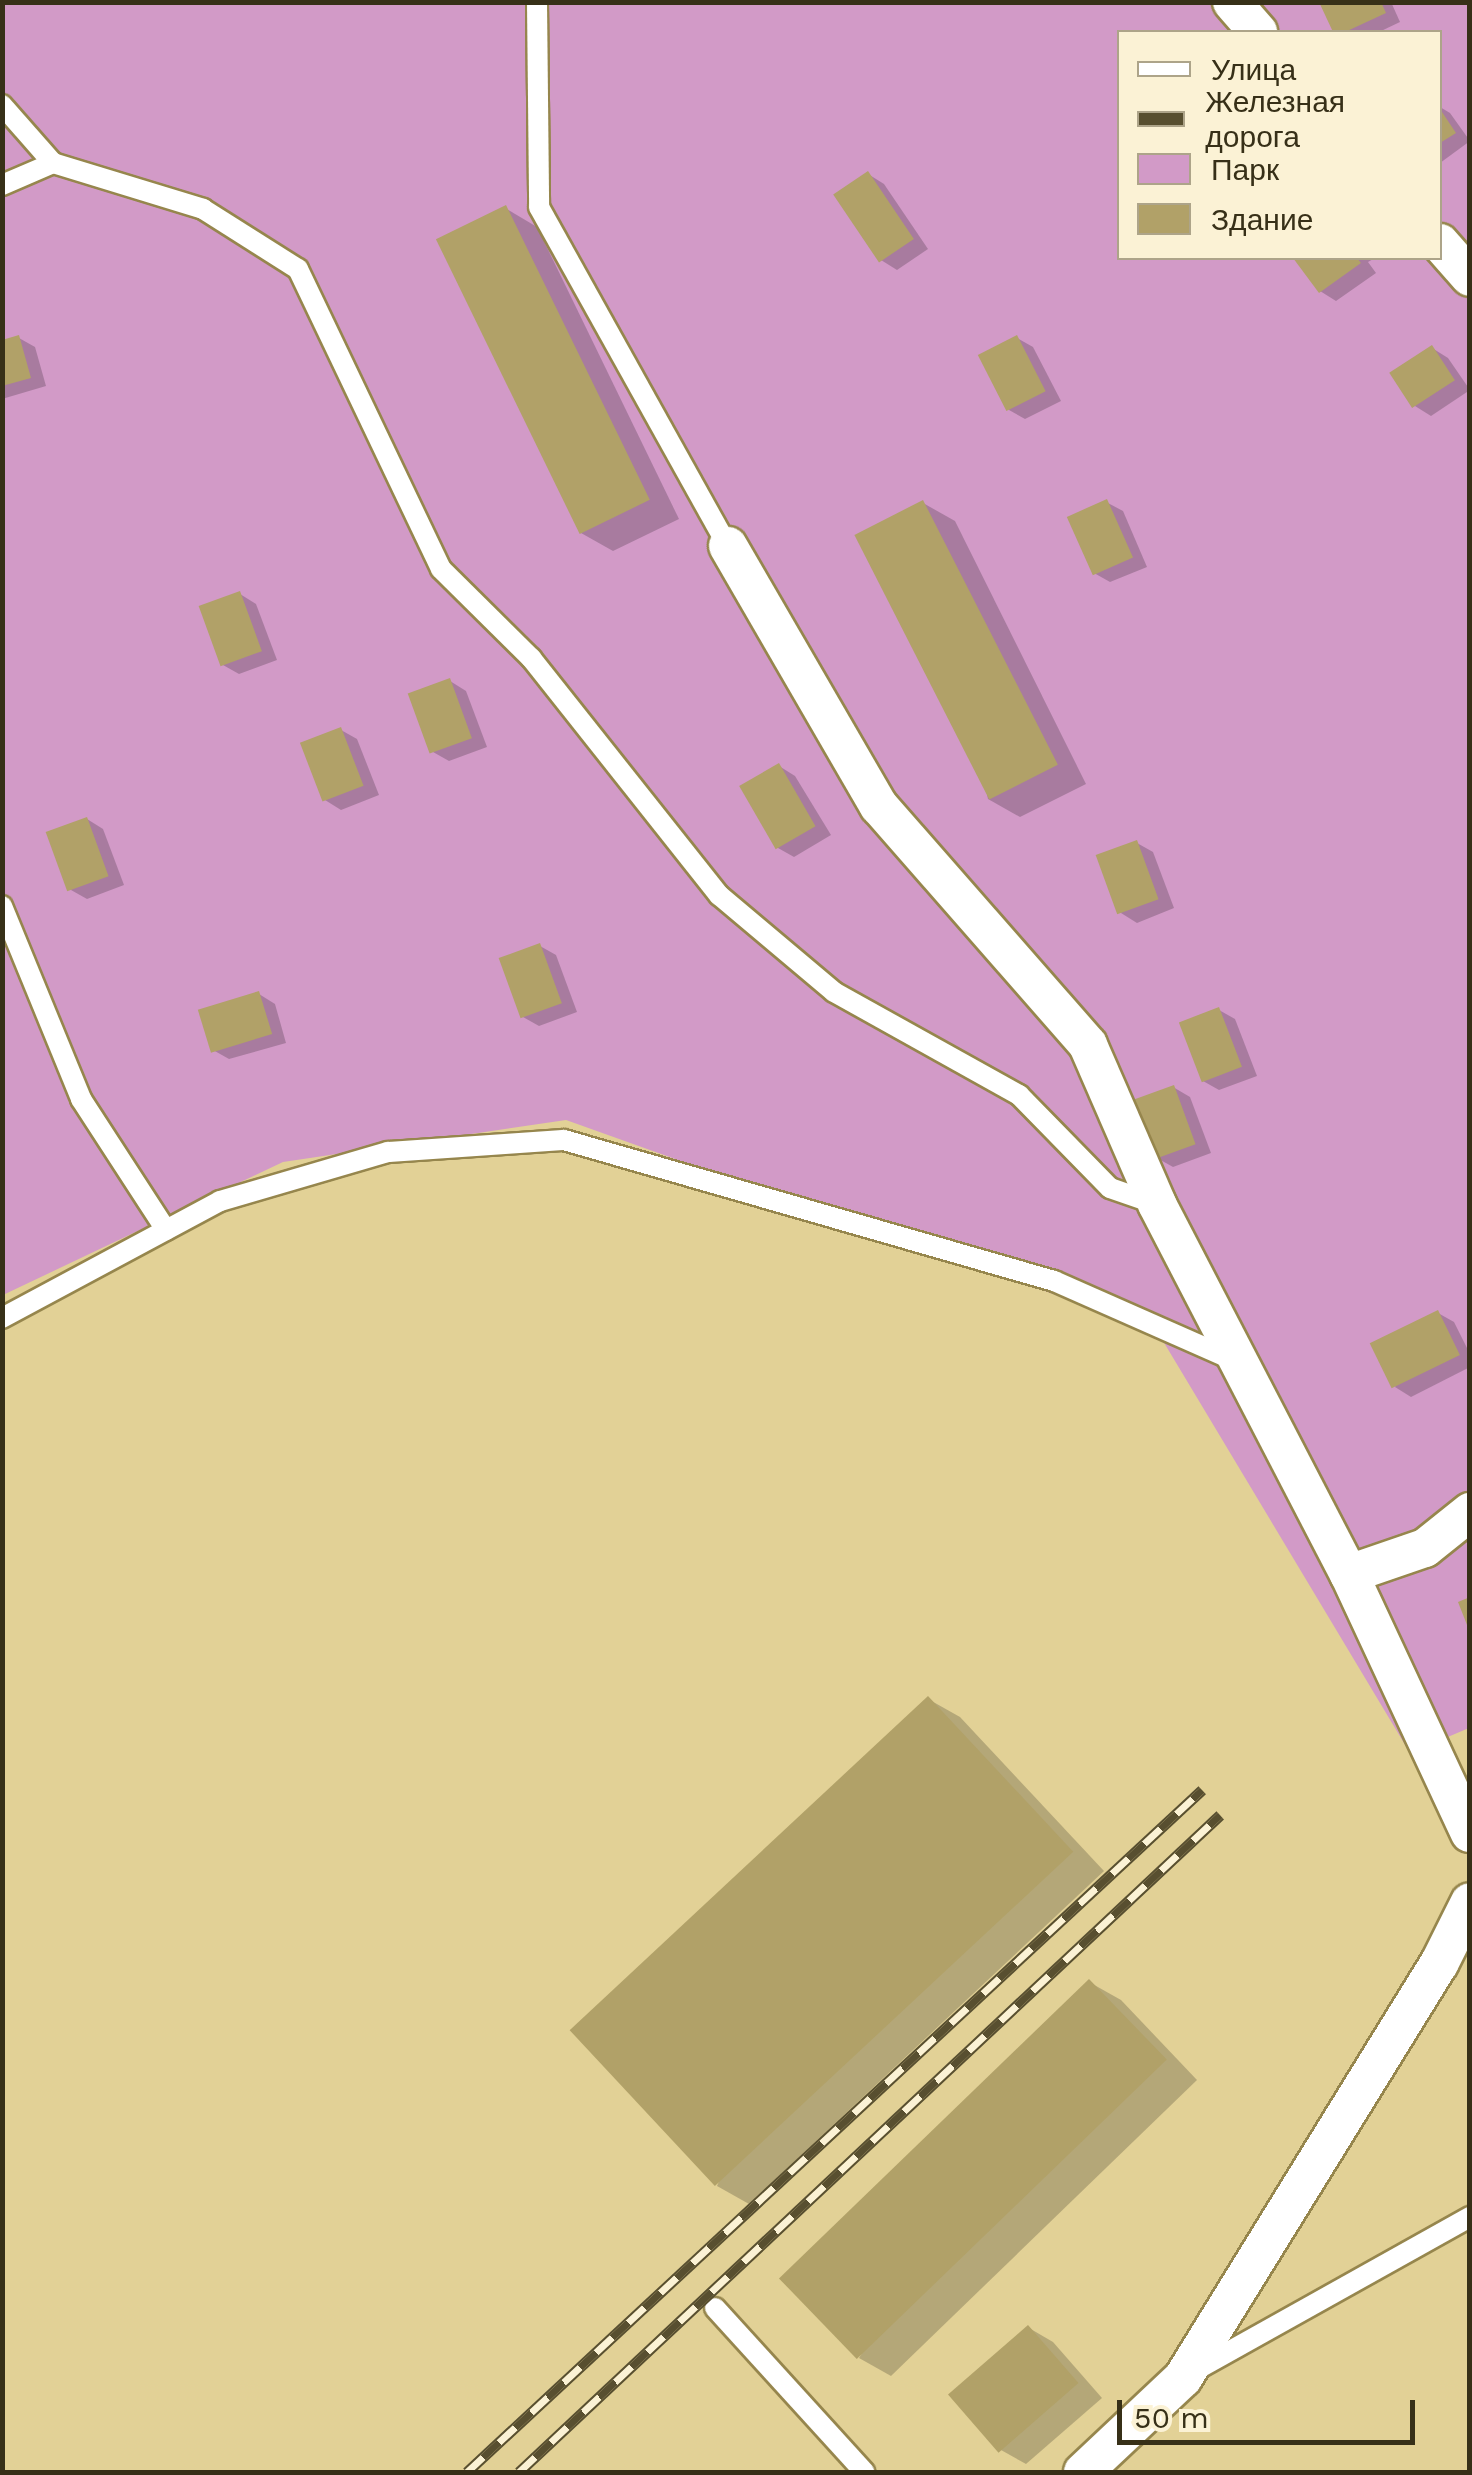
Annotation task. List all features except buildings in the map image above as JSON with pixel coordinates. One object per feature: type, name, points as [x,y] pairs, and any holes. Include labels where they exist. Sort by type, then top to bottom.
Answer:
[{"type":"street","points":[[1232,2],[1256,30]]},
{"type":"street","points":[[1442,245],[1470,278]]},
{"type":"street","points":[[728,546],[879,806],[1088,1045],[1157,1204],[1349,1574],[1470,1833]]},
{"type":"street","points":[[1349,1574],[1425,1548],[1470,1512]]},
{"type":"street","points":[[1082,2472],[1183,2378],[1439,1964],[1470,1902]]},
{"type":"lane","points":[[537,2],[539,208],[728,546]]},
{"type":"lane","points":[[2,104],[53,163],[203,209],[298,269],[441,569],[531,658],[720,894],[834,992],[1018,1095],[1110,1188],[1157,1204]]},
{"type":"lane","points":[[2,184],[53,163]]},
{"type":"lane","points":[[2,906],[81,1099],[166,1230]]},
{"type":"lane","points":[[2,1318],[220,1201],[388,1152],[564,1140],[1054,1280],[1236,1362]]},
{"type":"lane","points":[[1183,2378],[1470,2217]]},
{"type":"lane","points":[[715,2308],[864,2472]]},
{"type":"green space","points":[[2,3],[1469,3],[1469,1728],[1410,1753],[1157,1331],[566,1120],[283,1162],[3,1295]]},
{"type":"railway","points":[[467,2472],[1202,1790]]},
{"type":"railway","points":[[519,2472],[1220,1815]]}]
